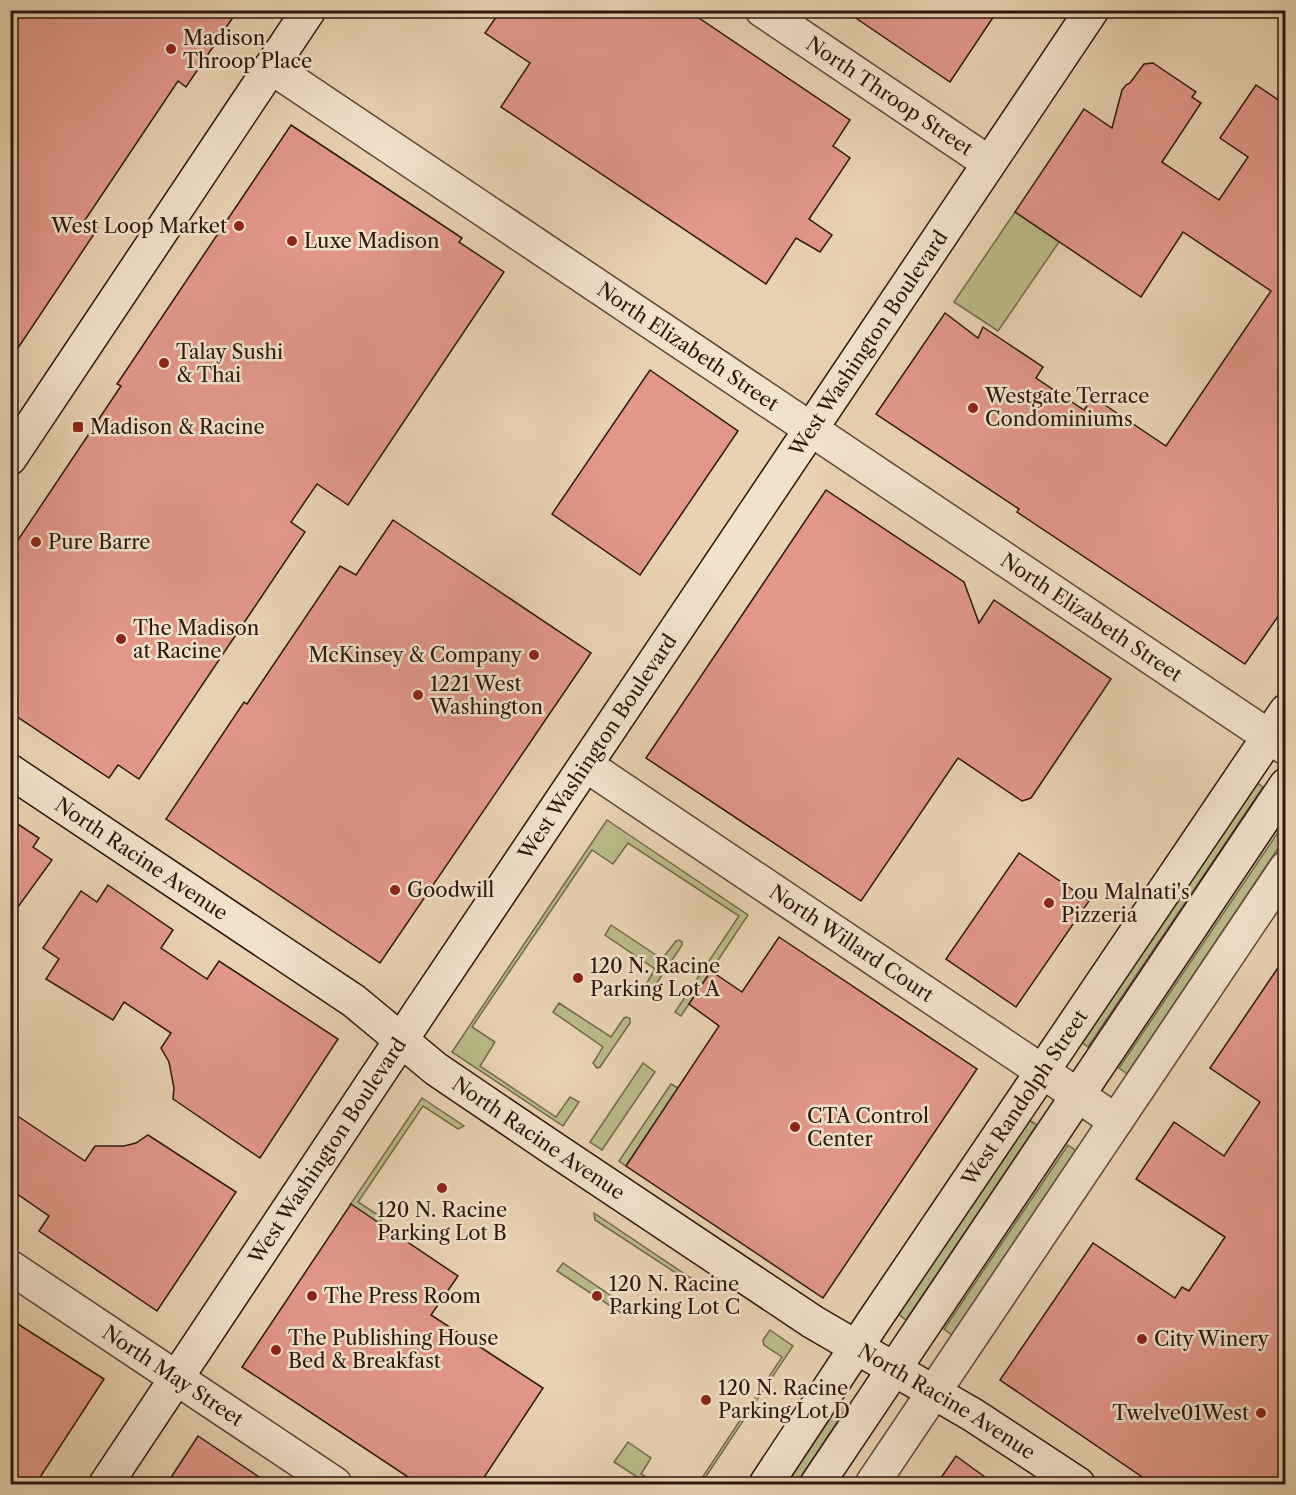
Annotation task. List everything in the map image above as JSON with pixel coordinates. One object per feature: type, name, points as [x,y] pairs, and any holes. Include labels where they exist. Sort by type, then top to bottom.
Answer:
[{"type":"street","points":[[10,458],[309,10]]},
{"type":"street","name":"North Throop Street","points":[[762,10],[989,163]]},
{"type":"street","name":"West Washington Boulevard","points":[[106,1485],[401,1040],[1092,10]]},
{"type":"street","name":"North Elizabeth Street","points":[[272,67],[811,429],[1280,732]]},
{"type":"street","name":"West Randolph Street","points":[[766,1485],[1042,1071],[1280,732]]},
{"type":"street","name":"North Willard Court","points":[[586,765],[1116,1121]]},
{"type":"street","name":"North Racine Avenue","points":[[10,771],[354,1001],[436,1069],[795,1310],[893,1370],[973,1415],[1078,1485]]},
{"type":"street","points":[[817,1485],[1286,784]]},
{"type":"street","points":[[872,1485],[1286,868]]},
{"type":"street","name":"North May Street","points":[[10,1268],[335,1485]]},
{"type":"green space","points":[[1015,212],[1059,242],[998,331],[954,302]]},
{"type":"green space","points":[[1256,782],[1263,787],[1088,1047],[1080,1041]]},
{"type":"green space","points":[[607,820],[748,915],[681,1016],[675,1012],[739,916],[628,843],[613,864],[592,850],[472,1027],[495,1042],[480,1066],[556,1117],[570,1097],[579,1102],[563,1126],[452,1052]]},
{"type":"green space","points":[[1285,822],[1285,838],[1127,1074],[1119,1068]]},
{"type":"green space","points":[[611,925],[662,959],[676,941],[682,942],[652,990],[649,991],[645,986],[655,969],[605,935]]},
{"type":"green space","points":[[559,1003],[611,1037],[624,1018],[630,1019],[630,1023],[600,1067],[597,1068],[593,1063],[603,1047],[553,1012]]},
{"type":"green space","points":[[643,1063],[655,1072],[602,1150],[590,1142]]},
{"type":"green space","points":[[671,1084],[678,1088],[626,1166],[619,1161]]},
{"type":"green space","points":[[422,1098],[464,1126],[458,1129],[423,1106],[358,1202],[381,1217],[381,1225],[350,1205]]},
{"type":"green space","points":[[1029,1120],[1037,1125],[906,1320],[898,1314]]},
{"type":"green space","points":[[1068,1145],[1076,1151],[953,1336],[944,1329]]},
{"type":"green space","points":[[594,1213],[707,1289],[705,1292],[595,1220]]},
{"type":"green space","points":[[563,1263],[629,1308],[624,1315],[557,1271]]},
{"type":"green space","points":[[770,1330],[793,1346],[701,1484],[698,1484],[782,1357],[764,1345],[763,1340]]},
{"type":"green space","points":[[839,1400],[848,1406],[796,1484],[784,1484]]},
{"type":"green space","points":[[628,1442],[651,1458],[641,1474],[657,1484],[648,1484],[614,1462]]},
{"type":"building","points":[[10,10],[238,10],[186,87],[178,81],[85,220],[98,228],[10,360]]},
{"type":"building","points":[[501,10],[687,10],[850,120],[833,146],[850,158],[809,219],[832,235],[820,252],[796,238],[766,284],[501,107],[530,63],[485,33]]},
{"type":"building","points":[[844,10],[998,10],[950,82]]},
{"type":"building","points":[[1153,63],[1196,92],[1192,97],[1201,103],[1162,162],[1219,200],[1248,157],[1220,138],[1256,85],[1286,105],[1286,605],[1245,664],[1017,512],[1019,509],[876,414],[945,313],[978,338],[983,327],[1043,367],[1036,378],[1084,410],[1093,397],[1166,446],[1271,291],[1183,232],[1141,297],[1015,212],[1084,109],[1112,128],[1122,90],[1144,64]]},
{"type":"building","points":[[291,125],[462,238],[459,242],[504,272],[348,505],[317,484],[291,522],[305,532],[139,779],[118,765],[109,778],[10,712],[10,552],[121,386],[117,384]]},
{"type":"building","points":[[650,370],[738,431],[640,575],[552,514]]},
{"type":"building","points":[[826,490],[964,582],[979,623],[994,600],[1111,679],[1031,798],[1022,801],[958,758],[861,901],[646,758]]},
{"type":"building","points":[[393,520],[591,653],[380,963],[166,819],[244,702],[247,704],[340,566],[356,575]]},
{"type":"building","points":[[10,819],[39,838],[33,847],[52,860],[10,918]]},
{"type":"building","points":[[1019,853],[1089,901],[1016,1007],[946,959]]},
{"type":"building","points":[[108,885],[173,930],[161,948],[207,979],[219,961],[338,1039],[260,1158],[173,1099],[174,1088],[169,1062],[161,1048],[171,1033],[124,1002],[113,1020],[46,979],[59,959],[43,948],[81,891],[97,902]]},
{"type":"building","name":"CTA Control Center","points":[[779,937],[977,1069],[823,1298],[626,1166],[719,1026],[689,1004],[711,971],[742,992]]},
{"type":"building","points":[[1286,956],[1286,1485],[1154,1485],[1000,1380],[1093,1243],[1175,1298],[1182,1287],[1189,1291],[1225,1237],[1136,1179],[1174,1122],[1224,1156],[1260,1102],[1210,1068]]},
{"type":"building","points":[[10,1111],[85,1161],[95,1146],[124,1146],[136,1143],[148,1135],[236,1192],[157,1311],[39,1231],[49,1216],[10,1189]]},
{"type":"building","points":[[351,1204],[458,1276],[431,1315],[543,1388],[479,1485],[420,1485],[242,1367]]},
{"type":"building","points":[[10,1319],[104,1379],[35,1485],[10,1485]]},
{"type":"building","points":[[198,1436],[271,1485],[166,1485]]},
{"type":"building","points":[[956,1456],[996,1485],[936,1485]]},
{"type":"place","name":"Madison Throop Place","points":[[171,49]]},
{"type":"place","name":"West Loop Market","points":[[239,226]]},
{"type":"place","name":"Luxe Madison","points":[[292,241]]},
{"type":"place","name":"Talay Sushi & Thai","points":[[164,363]]},
{"type":"place","name":"Westgate Terrace Condominiums","points":[[973,408]]},
{"type":"place","name":"Madison & Racine","points":[[78,427]]},
{"type":"place","name":"Pure Barre","points":[[36,542]]},
{"type":"place","name":"The Madison at Racine","points":[[121,639]]},
{"type":"place","name":"McKinsey & Company","points":[[534,655]]},
{"type":"place","name":"1221 West Washington","points":[[418,695]]},
{"type":"place","name":"Goodwill","points":[[395,890]]},
{"type":"place","name":"Lou Malnati's Pizzeria","points":[[1049,903]]},
{"type":"place","name":"120 N. Racine Parking Lot A","points":[[578,978]]},
{"type":"place","name":"CTA Control Center","points":[[795,1127]]},
{"type":"place","name":"120 N. Racine Parking Lot B","points":[[442,1188]]},
{"type":"place","name":"The Press Room","points":[[312,1296]]},
{"type":"place","name":"120 N. Racine Parking Lot C","points":[[597,1296]]},
{"type":"place","name":"City Winery","points":[[1142,1339]]},
{"type":"place","name":"The Publishing House Bed & Breakfast","points":[[276,1350]]},
{"type":"place","name":"120 N. Racine Parking Lot D","points":[[706,1400]]},
{"type":"place","name":"Twelve01West","points":[[1261,1413]]}]
